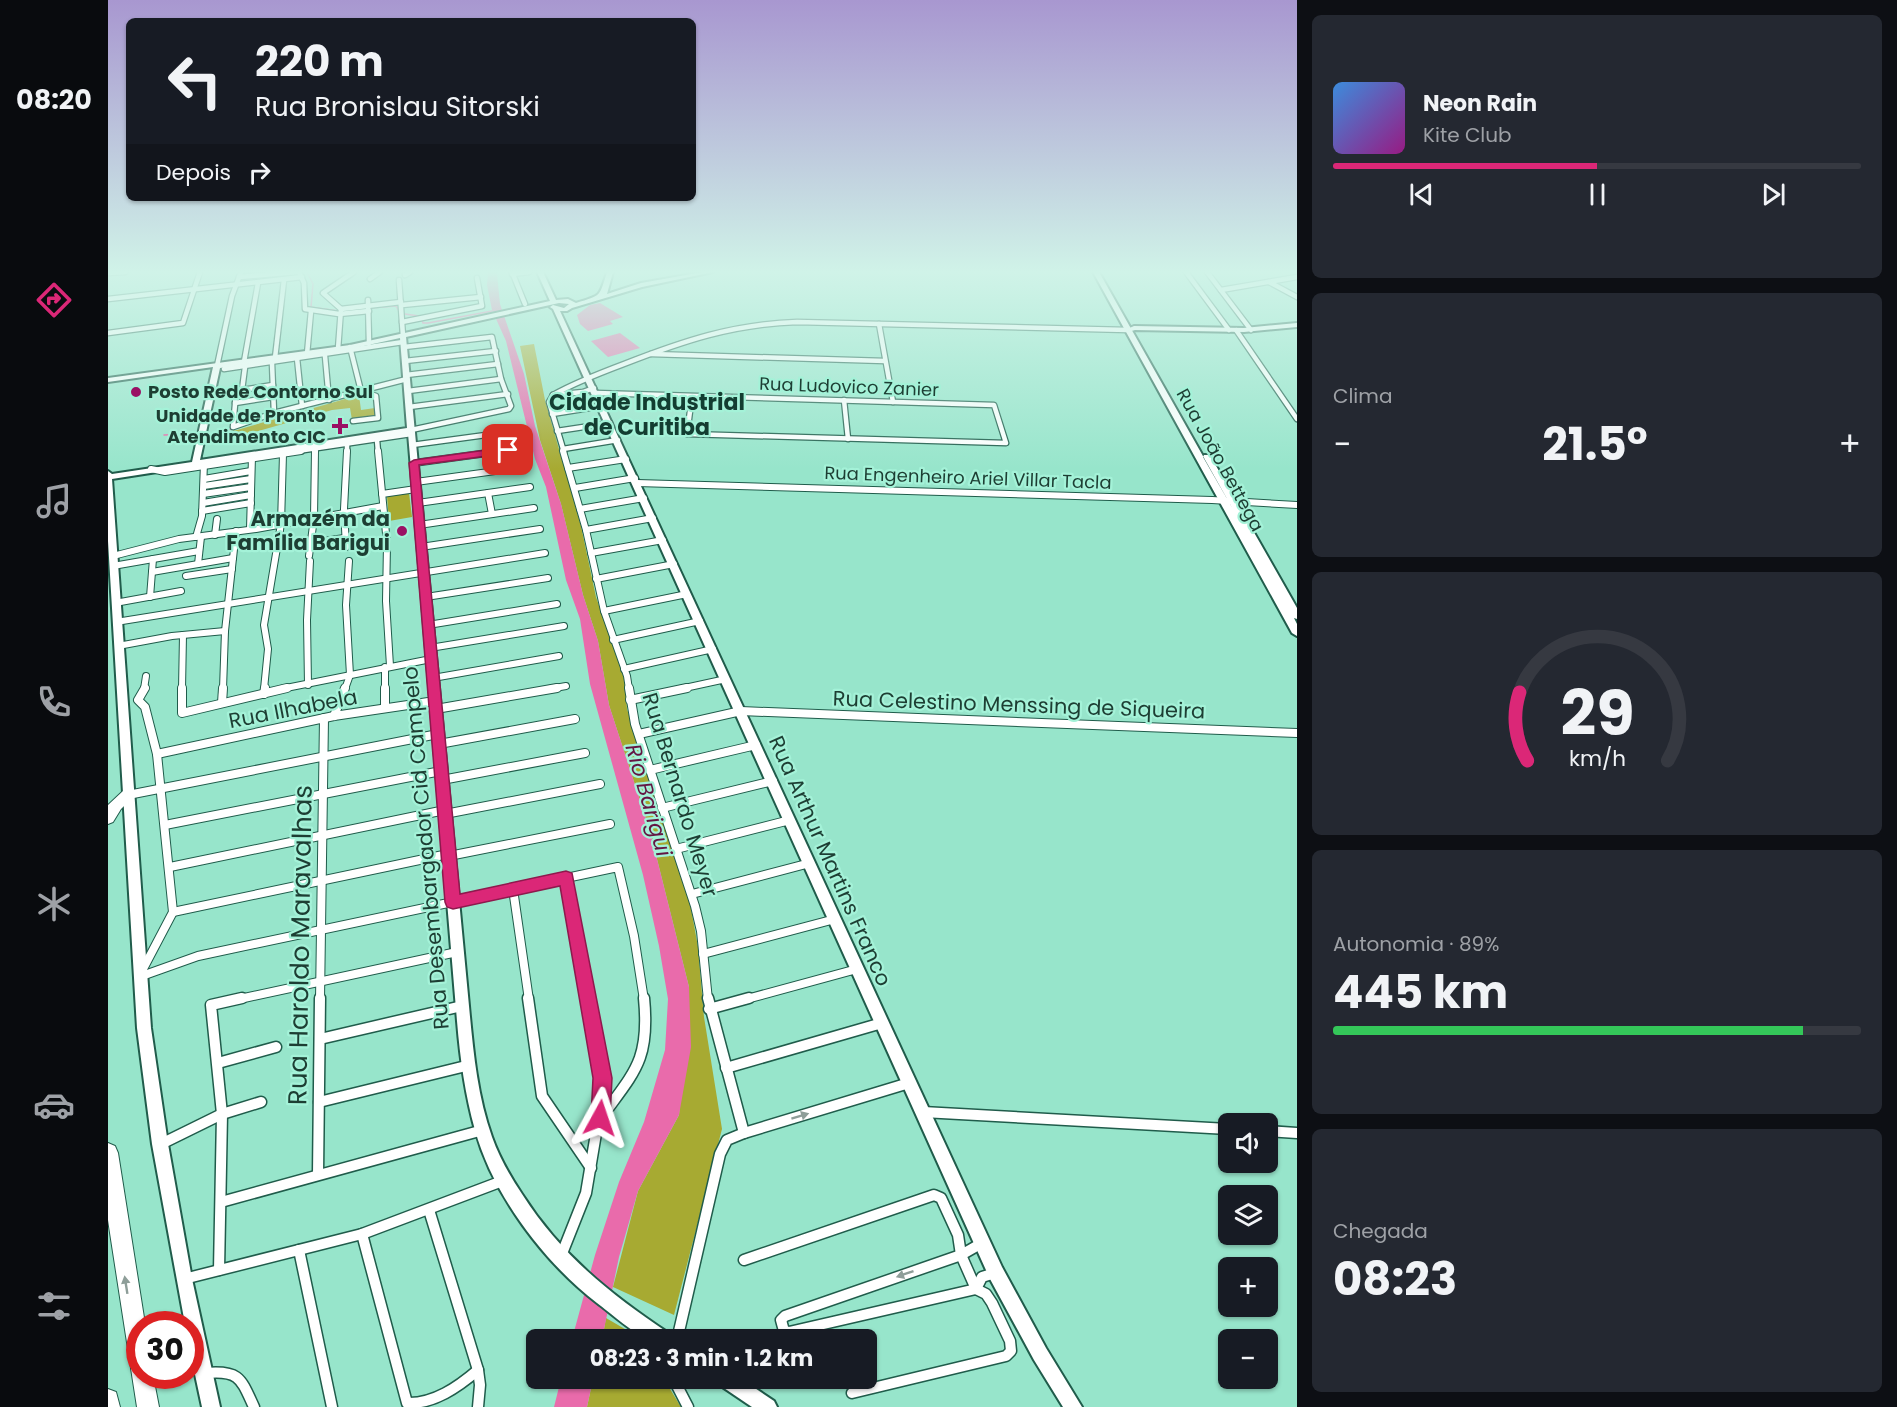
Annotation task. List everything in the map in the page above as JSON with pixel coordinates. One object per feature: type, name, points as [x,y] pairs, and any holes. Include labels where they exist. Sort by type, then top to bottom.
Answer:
[{"type":"highway","points":[[108,818],[116,805],[128,795]]},
{"type":"highway","points":[[108,1153],[132,1311]]},
{"type":"highway","points":[[145,1389],[148,1407]]},
{"type":"highway","points":[[108,1400],[109,1407]]},
{"type":"main road","points":[[108,380],[244,365],[338,349],[351,349],[369,343],[403,342],[416,338]]},
{"type":"main road","name":"Rua Arthur Martins Franco","points":[[571,338],[996,1273],[1040,1354],[1073,1407]]},
{"type":"main road","name":"Rua João Bettega","points":[[1136,338],[1286,605],[1297,633]]},
{"type":"main road","name":"Rua Desembargador Cid Campelo","points":[[403,342],[462,1006],[470,1065],[483,1130],[505,1180],[532,1224],[559,1259],[620,1311],[647,1329]]},
{"type":"main road","points":[[201,463],[220,368]]},
{"type":"main road","points":[[190,1311],[160,1144],[139,977],[108,475],[347,442],[412,436]]},
{"type":"main road","name":"Rua João Bettega","points":[[1286,605],[1297,616]]},
{"type":"main road","points":[[204,1377],[212,1407]]},
{"type":"main road","points":[[741,1389],[768,1407]]},
{"type":"street","points":[[220,368],[225,338]]},
{"type":"street","points":[[242,390],[249,338]]},
{"type":"street","points":[[274,413],[273,385],[277,338]]},
{"type":"street","points":[[307,354],[309,338]]},
{"type":"street","points":[[338,349],[339,338]]},
{"type":"street","points":[[369,338],[369,343]]},
{"type":"street","name":"Rua Desembargador Cid Campelo","points":[[403,338],[403,342]]},
{"type":"street","points":[[302,406],[297,357],[325,356],[351,349],[403,342],[480,338]]},
{"type":"street","points":[[412,436],[509,409],[511,406],[501,379],[492,338]]},
{"type":"street","points":[[553,395],[584,392],[648,354],[689,338]]},
{"type":"street","points":[[881,338],[892,402]]},
{"type":"street","points":[[1239,338],[1297,419]]},
{"type":"street","points":[[351,349],[361,391]]},
{"type":"street","points":[[405,361],[496,351]]},
{"type":"street","points":[[648,354],[885,361]]},
{"type":"street","points":[[325,356],[329,400]]},
{"type":"street","points":[[273,385],[236,392],[233,427],[274,413],[361,391],[498,364]]},
{"type":"street","points":[[407,382],[501,379]]},
{"type":"street","points":[[553,395],[593,386]]},
{"type":"street","name":"Rua Ludovico Zanier","points":[[593,386],[692,396],[994,405],[1006,443],[848,439]]},
{"type":"street","points":[[353,421],[378,418],[376,395],[361,391]]},
{"type":"street","points":[[409,407],[508,394]]},
{"type":"street","name":"Rua Bernardo Meyer","points":[[553,395],[549,400],[552,414],[586,530],[604,611],[624,669],[630,700],[650,770],[698,917],[709,1009],[744,1133]]},
{"type":"street","points":[[692,396],[687,434],[848,439],[844,400]]},
{"type":"street","points":[[235,403],[273,397]]},
{"type":"street","points":[[552,414],[602,406]]},
{"type":"street","points":[[557,431],[610,423]]},
{"type":"street","points":[[250,529],[252,456],[284,454],[347,442],[412,436],[506,432],[508,450]]},
{"type":"street","points":[[377,440],[387,544],[385,708]]},
{"type":"street","points":[[562,449],[618,440]]},
{"type":"street","points":[[346,547],[343,525],[347,442]]},
{"type":"street","points":[[308,685],[309,590],[314,518],[315,449]]},
{"type":"street","points":[[414,463],[518,449]]},
{"type":"street","points":[[264,694],[268,649],[264,625],[281,524],[284,454]]},
{"type":"street","points":[[568,468],[626,459]]},
{"type":"street","points":[[198,564],[198,537],[204,486],[201,463]]},
{"type":"street","points":[[382,494],[525,467]]},
{"type":"street","points":[[204,479],[252,471]]},
{"type":"street","points":[[204,486],[251,479]]},
{"type":"street","name":"Rua Engenheiro Ariel Villar Tacla","points":[[574,488],[636,480],[1297,506]]},
{"type":"street","points":[[203,494],[251,487]]},
{"type":"street","points":[[417,503],[530,487]]},
{"type":"street","points":[[489,493],[492,514]]},
{"type":"street","points":[[203,503],[251,495]]},
{"type":"street","points":[[580,509],[644,498]]},
{"type":"street","points":[[202,511],[251,503]]},
{"type":"street","points":[[113,561],[198,537],[383,506]]},
{"type":"street","points":[[419,525],[534,508]]},
{"type":"street","points":[[215,535],[217,519]]},
{"type":"street","points":[[586,530],[653,519]]},
{"type":"street","points":[[421,547],[540,529]]},
{"type":"street","points":[[222,703],[225,631],[236,531]]},
{"type":"street","points":[[311,543],[344,538]]},
{"type":"street","points":[[591,553],[663,540]]},
{"type":"street","points":[[113,561],[153,559],[199,551]]},
{"type":"street","points":[[116,622],[545,553]]},
{"type":"street","points":[[152,572],[233,558]]},
{"type":"street","points":[[150,597],[153,559]]},
{"type":"street","points":[[329,717],[350,675],[346,605],[349,561]]},
{"type":"street","points":[[596,579],[674,564]]},
{"type":"street","points":[[186,576],[232,569]]},
{"type":"street","points":[[426,597],[548,578]]},
{"type":"street","points":[[115,603],[182,591]]},
{"type":"street","points":[[604,611],[687,594]]},
{"type":"street","points":[[428,625],[557,604]]},
{"type":"street","points":[[614,640],[700,621]]},
{"type":"street","points":[[183,635],[182,713],[387,667],[431,654],[564,626]]},
{"type":"street","points":[[118,646],[183,635],[225,631]]},
{"type":"street","points":[[624,669],[713,649]]},
{"type":"street","points":[[433,678],[559,656]]},
{"type":"street","points":[[139,977],[173,912],[157,754],[145,707],[138,700],[145,688],[146,676]]},
{"type":"street","points":[[630,700],[726,679]]},
{"type":"street","name":"Rua Ilhabela","points":[[157,754],[329,717],[385,708],[435,705],[566,686]]},
{"type":"street","name":"Rua Celestino Menssing de Siqueira","points":[[639,734],[741,711],[1297,733]]},
{"type":"street","name":"Rua Haroldo Maravalhas","points":[[318,1174],[323,794],[324,756],[329,717]]},
{"type":"street","points":[[128,795],[324,756],[574,719]]},
{"type":"street","points":[[650,770],[756,745]]},
{"type":"street","points":[[165,825],[323,794],[585,753]]},
{"type":"street","points":[[662,808],[772,781]]},
{"type":"street","points":[[170,867],[445,812],[600,784]]},
{"type":"street","points":[[676,849],[790,820]]},
{"type":"street","points":[[173,912],[322,880],[610,824]]},
{"type":"street","points":[[692,894],[810,863]]},
{"type":"street","points":[[139,977],[198,956],[618,867],[641,975],[645,1043],[640,1062],[600,1118]]},
{"type":"street","points":[[559,1259],[584,1199],[600,1118],[603,1078],[566,878]]},
{"type":"street","points":[[513,889],[542,1096],[591,1168]]},
{"type":"street","points":[[703,954],[835,919]]},
{"type":"street","points":[[219,1270],[222,1114],[211,1005],[457,952]]},
{"type":"street","points":[[709,1009],[858,969]]},
{"type":"street","points":[[320,1039],[462,1006]]},
{"type":"street","points":[[726,1068],[882,1023]]},
{"type":"street","points":[[218,1063],[276,1047]]},
{"type":"street","points":[[319,1102],[470,1065]]},
{"type":"street","points":[[680,1329],[720,1154],[727,1140],[909,1083]]},
{"type":"street","points":[[160,1144],[222,1114],[261,1102]]},
{"type":"street","points":[[923,1112],[1218,1128]]},
{"type":"street","points":[[221,1202],[483,1130]]},
{"type":"street","points":[[1278,1132],[1297,1133]]},
{"type":"street","points":[[184,1279],[362,1234],[505,1180]]},
{"type":"street","points":[[744,1260],[938,1195],[958,1234],[961,1255],[976,1289]]},
{"type":"street","points":[[429,1210],[478,1370],[480,1385],[478,1407]]},
{"type":"street","points":[[362,1234],[381,1300],[404,1399],[410,1405],[431,1406],[451,1393],[478,1370]]},
{"type":"street","points":[[852,1393],[1009,1355],[1011,1346],[986,1294],[976,1289],[789,1332],[784,1331],[781,1320],[785,1316],[961,1255],[982,1243]]},
{"type":"street","points":[[299,1250],[332,1407]]},
{"type":"street","points":[[976,1289],[982,1277],[996,1273]]},
{"type":"street","points":[[204,1373],[232,1371],[239,1376],[254,1407]]},
{"type":"street","points":[[679,1389],[688,1407]]},
{"type":"shaded area","points":[[504,338],[512,338],[524,374],[535,426],[561,504],[583,595],[598,641],[609,705],[650,831],[689,987],[691,1047],[679,1115],[638,1191],[619,1257],[604,1329],[575,1329],[595,1255],[619,1182],[644,1122],[665,1050],[668,999],[643,875],[590,684],[580,619],[566,580],[546,487],[535,459]]},
{"type":"shaded area","points":[[603,338],[626,338],[640,348],[608,357],[591,341]]},
{"type":"shaded area","points":[[534,344],[545,400],[581,526],[596,597],[625,681],[627,709],[688,892],[698,947],[704,1017],[722,1129],[674,1315],[613,1287],[638,1191],[679,1115],[689,987],[650,831],[609,705],[598,641],[583,595],[561,504],[540,440],[520,346]]},
{"type":"shaded area","points":[[359,395],[361,410],[375,408],[375,417],[352,420],[350,408],[332,410],[248,434],[204,441],[205,435],[237,430]]},
{"type":"shaded area","points":[[409,493],[412,517],[389,521],[387,496]]},
{"type":"shaded area","points":[[606,1318],[625,1329],[604,1329]]},
{"type":"shaded area","points":[[558,1389],[591,1389],[587,1407],[554,1407]]},
{"type":"shaded area","points":[[591,1389],[670,1389],[681,1407],[587,1407]]},
{"type":"waterway","points":[[256,421],[291,413]]},
{"type":"waterway","points":[[212,434],[232,429]]},
{"type":"waterway","points":[[164,435],[198,434]]},
{"type":"place","name":"Posto Rede Contorno Sul","points":[[136,392]]},
{"type":"place","name":"Unidade de Pronto Atendimento CIC","points":[[340,426]]},
{"type":"place","name":"Armazém da Família Barigui","points":[[402,531]]},
{"type":"district","name":"Cidade Industrial de Curitiba","points":[[647,414]]},
{"type":"route","points":[[508,450],[414,463],[453,902],[566,878],[603,1078],[600,1118]]},
{"type":"water label","name":"Rio Barigui","points":[[649,800]]}]
